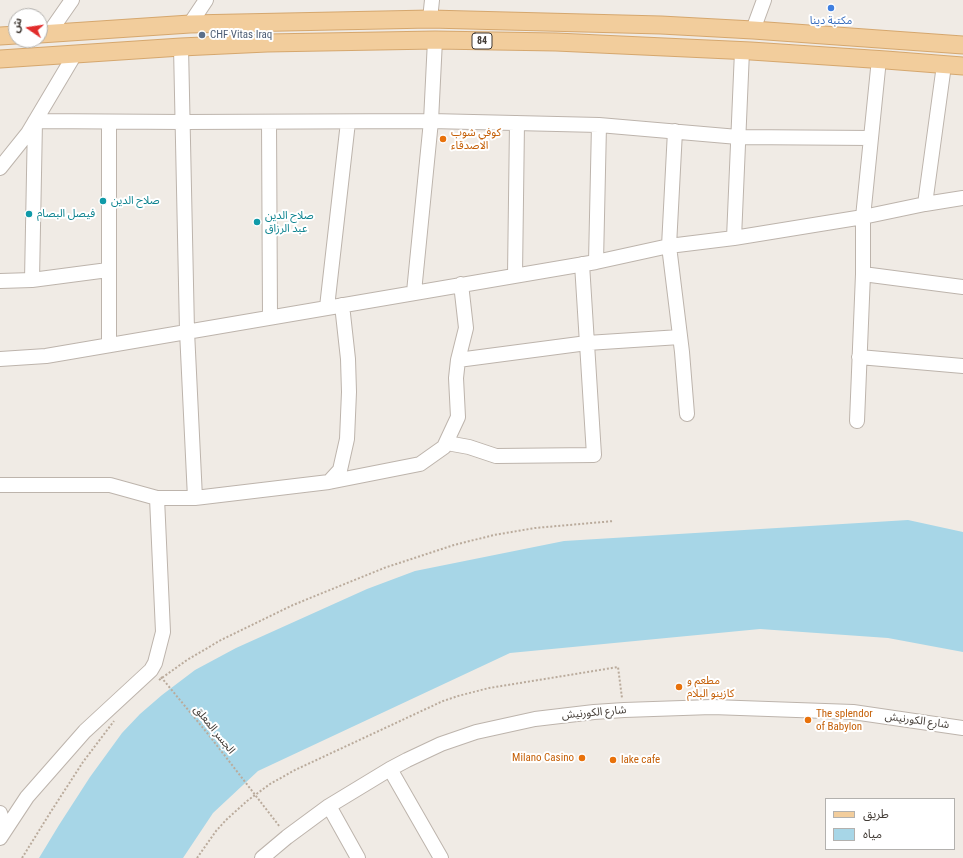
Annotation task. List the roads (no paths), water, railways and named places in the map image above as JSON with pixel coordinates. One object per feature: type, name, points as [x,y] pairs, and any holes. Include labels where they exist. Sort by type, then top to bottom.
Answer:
[{"type":"main road","name":"84","points":[[48,34],[190,24],[430,20],[657,25],[753,30],[963,46]]},
{"type":"main road","points":[[647,47],[654,39],[653,30],[657,25],[660,31],[659,38],[664,47]]},
{"type":"main road","name":"84","points":[[0,59],[267,43],[435,40],[556,42],[664,47],[879,59],[963,66]]},
{"type":"main road","points":[[48,45],[51,56]]},
{"type":"street","points":[[48,30],[72,0]]},
{"type":"street","points":[[190,24],[206,0]]},
{"type":"street","points":[[430,20],[432,0]]},
{"type":"street","points":[[753,30],[764,0]]},
{"type":"street","points":[[414,292],[431,121],[435,40]]},
{"type":"street","points":[[181,47],[187,331],[195,498]]},
{"type":"street","points":[[734,238],[742,51]]},
{"type":"street","points":[[0,168],[36,121],[75,54]]},
{"type":"street","points":[[857,421],[863,218],[879,59]]},
{"type":"street","points":[[925,204],[944,65]]},
{"type":"street","points":[[36,121],[431,121],[599,125],[738,137],[871,138]]},
{"type":"street","points":[[32,280],[36,121]]},
{"type":"street","points":[[109,122],[109,345]]},
{"type":"street","points":[[269,122],[270,317]]},
{"type":"street","points":[[327,307],[348,122]]},
{"type":"street","points":[[515,275],[517,123]]},
{"type":"street","points":[[596,262],[599,125]]},
{"type":"street","points":[[675,131],[669,246],[680,337],[687,414]]},
{"type":"street","points":[[0,359],[46,356],[596,262],[669,246],[734,238],[863,218],[925,204],[963,198]]},
{"type":"street","points":[[446,443],[469,447],[496,456],[594,455],[582,264]]},
{"type":"street","points":[[0,281],[32,280],[108,270]]},
{"type":"street","points":[[862,274],[963,287]]},
{"type":"street","points":[[0,485],[110,485],[157,498],[195,498],[329,482],[420,464],[444,447],[458,417],[456,378],[458,360],[466,328],[461,284]]},
{"type":"street","points":[[329,482],[340,470],[347,439],[349,392],[348,359],[342,305]]},
{"type":"street","points":[[458,360],[587,343],[680,337]]},
{"type":"street","points":[[859,358],[963,366]]},
{"type":"street","points":[[2,834],[27,797],[85,731],[151,670],[155,663],[163,632],[157,498]]},
{"type":"street","name":"شارع الكورنيش","points":[[262,858],[287,837],[329,806],[390,769],[441,744],[476,732],[535,719],[587,712],[712,707],[853,712],[963,728]]},
{"type":"street","points":[[390,769],[441,858]]},
{"type":"street","points":[[329,806],[358,858]]},
{"type":"street","points":[[0,813],[2,834]]},
{"type":"water","points":[[908,520],[963,532],[963,652],[888,638],[760,629],[510,653],[258,771],[213,813],[183,858],[39,858],[90,777],[122,733],[140,714],[162,695],[195,670],[236,648],[367,589],[415,571],[564,541]]},
{"type":"place","name":"مكتبة دينا","points":[[831,8]]},
{"type":"place","name":"CHF Vitas Iraq","points":[[202,35]]},
{"type":"place","name":"كوفي شوب الاصدقاء","points":[[443,139]]},
{"type":"place","name":"صلاح الدين","points":[[103,201]]},
{"type":"place","name":"فيصل البصام","points":[[29,214]]},
{"type":"place","name":"صلاح الدين عبد الرزاق","points":[[257,222]]},
{"type":"place","name":"مطعم و كازينو البلام","points":[[679,687]]},
{"type":"place","name":"The splendor of Babylon","points":[[808,720]]},
{"type":"place","name":"Milano Casino","points":[[582,758]]},
{"type":"place","name":"lake cafe","points":[[613,760]]}]
